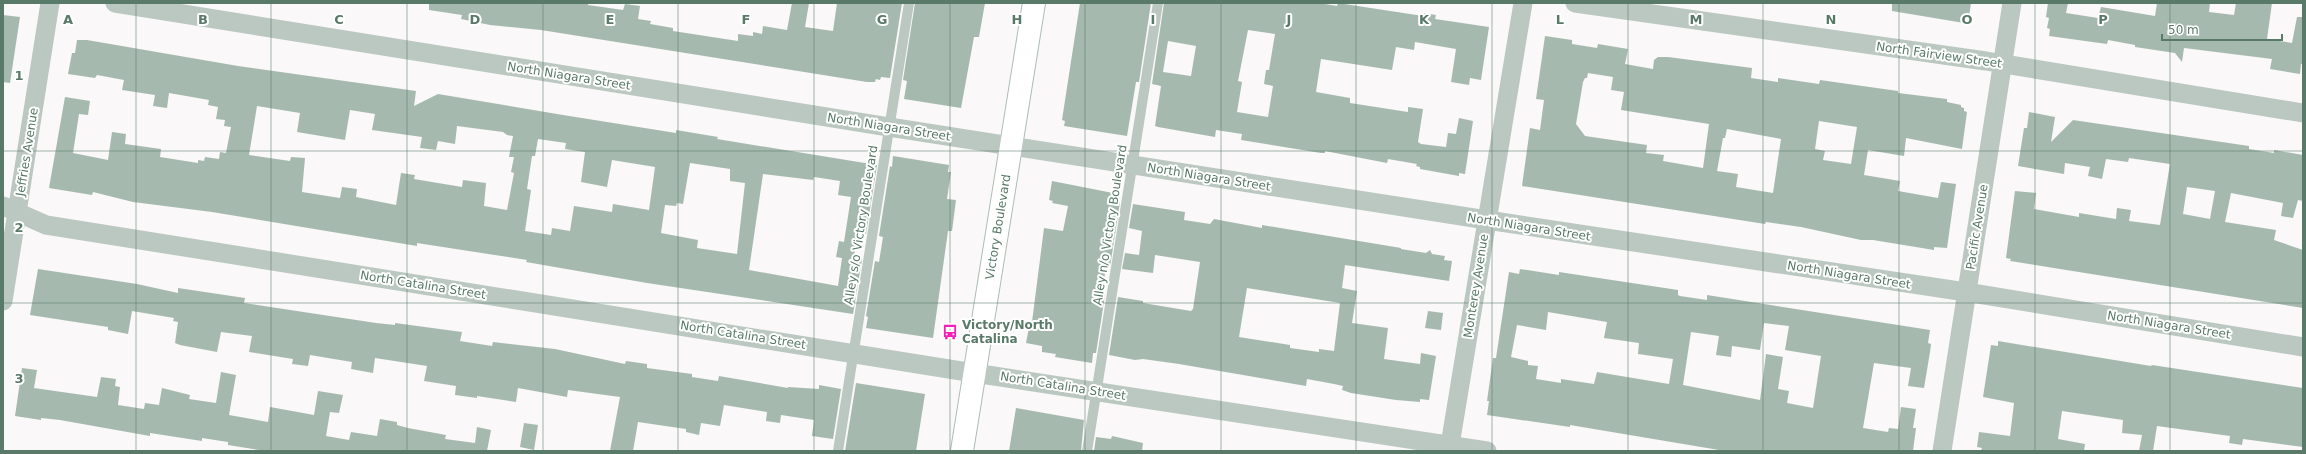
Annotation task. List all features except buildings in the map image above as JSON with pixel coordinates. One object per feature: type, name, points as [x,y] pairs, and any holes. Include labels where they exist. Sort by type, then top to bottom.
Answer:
[{"type":"main road","name":"Victory Boulevard","points":[[962,451],[1034,3]]},
{"type":"street","name":"Jeffries Avenue","points":[[3,301],[10,209],[50,3]]},
{"type":"street","name":"North Niagara Street","points":[[115,3],[889,127],[1487,220],[1966,292],[2303,347]]},
{"type":"street","name":"Monterey Avenue","points":[[1450,448],[1523,3]]},
{"type":"street","name":"North Fairview Street","points":[[1575,3],[2003,64],[2303,113]]},
{"type":"street","name":"Pacific Avenue","points":[[1942,451],[2012,3]]},
{"type":"street","name":"North Catalina Street","points":[[10,209],[46,225],[1450,448],[1487,451]]},
{"type":"lane","name":"Alley s/o Victory Boulevard","points":[[838,451],[909,3]]},
{"type":"lane","name":"Alley n/o Victory Boulevard","points":[[1087,451],[1158,3]]},
{"type":"place","name":"Victory/North Catalina","points":[[950,332]]}]
